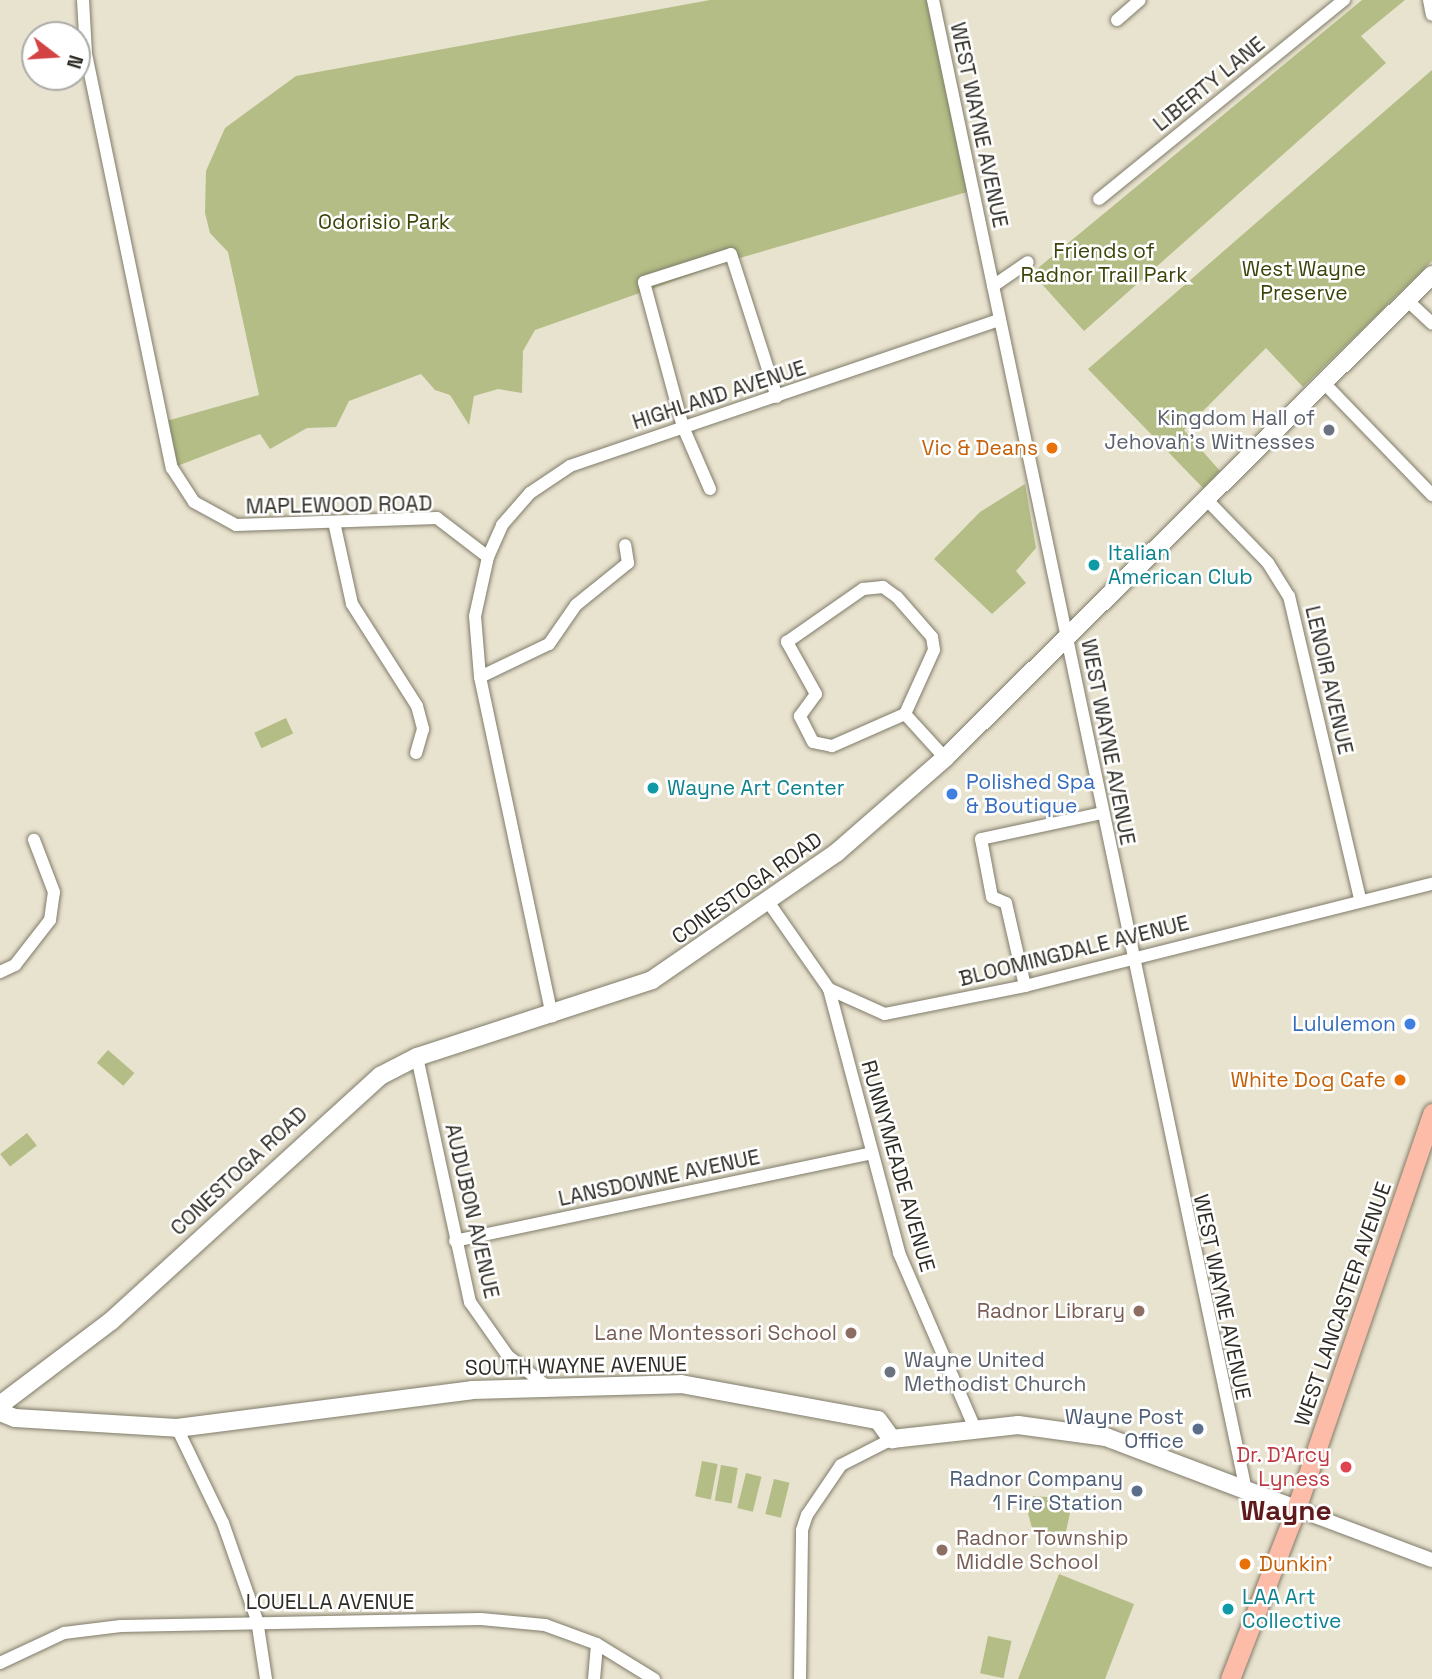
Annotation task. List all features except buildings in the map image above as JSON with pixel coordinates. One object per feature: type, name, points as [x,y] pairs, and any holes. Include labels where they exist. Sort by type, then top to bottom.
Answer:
[{"type":"highway","name":"WEST LANCASTER AVENUE","points":[[1230,1679],[1296,1509],[1432,1113]]},
{"type":"main road","name":"CONESTOGA ROAD","points":[[0,1405],[111,1321],[357,1092],[417,1056],[552,1016],[652,980],[769,903],[945,758],[1067,632],[1206,499],[1432,275]]},
{"type":"main road","name":"SOUTH WAYNE AVENUE","points":[[0,1412],[15,1418],[177,1428],[472,1390],[701,1387],[878,1420],[892,1439]]},
{"type":"main road","points":[[892,1439],[974,1426],[1043,1426],[1107,1437],[1296,1509]]},
{"type":"street","name":"MAPLEWOOD ROAD","points":[[83,0],[86,54],[172,468],[194,502],[236,525],[437,518],[488,557]]},
{"type":"street","name":"WEST WAYNE AVENUE","points":[[933,0],[1067,632],[1131,958],[1245,1491]]},
{"type":"street","points":[[1117,20],[1140,0]]},
{"type":"street","name":"LIBERTY LANE","points":[[1099,199],[1343,0]]},
{"type":"street","points":[[1429,0],[1432,15]]},
{"type":"street","points":[[710,489],[683,427],[641,290],[644,282],[731,254],[777,397]]},
{"type":"street","points":[[993,286],[1028,262]]},
{"type":"street","points":[[1408,301],[1432,323]]},
{"type":"street","name":"HIGHLAND AVENUE","points":[[488,557],[502,525],[530,493],[570,466],[1000,320]]},
{"type":"street","points":[[1324,383],[1432,495]]},
{"type":"street","name":"LENOIR AVENUE","points":[[1206,499],[1268,563],[1289,596],[1360,898]]},
{"type":"street","points":[[334,522],[352,604],[416,706],[423,729],[416,754]]},
{"type":"street","points":[[480,677],[549,644],[576,605],[628,563],[625,545]]},
{"type":"street","points":[[488,557],[475,616],[480,677],[552,1016]]},
{"type":"street","points":[[883,587],[933,642],[932,667],[905,714],[832,746],[813,742],[800,716],[816,694],[787,642],[863,589],[883,587]]},
{"type":"street","points":[[905,714],[945,758]]},
{"type":"street","points":[[1025,986],[1006,903],[992,897],[981,839],[1102,813]]},
{"type":"street","points":[[0,972],[15,965],[50,920],[54,892],[34,840]]},
{"type":"street","name":"BLOOMINGDALE AVENUE","points":[[829,989],[885,1014],[1025,986],[1360,898],[1432,884]]},
{"type":"street","points":[[769,903],[829,989]]},
{"type":"street","name":"RUNNYMEADE AVENUE","points":[[829,989],[899,1253],[974,1426]]},
{"type":"street","name":"AUDUBON AVENUE","points":[[417,1056],[455,1241],[480,1320],[509,1356],[549,1388]]},
{"type":"street","name":"LANSDOWNE AVENUE","points":[[455,1241],[871,1153]]},
{"type":"street","points":[[177,1428],[223,1523],[257,1620],[266,1679]]},
{"type":"street","points":[[800,1679],[802,1530],[807,1514],[841,1465],[892,1439]]},
{"type":"street","points":[[1296,1509],[1432,1560]]},
{"type":"street","name":"LOUELLA AVENUE","points":[[0,1664],[64,1633],[257,1620],[481,1619],[545,1625],[597,1644],[654,1679]]},
{"type":"street","points":[[594,1679],[597,1644]]},
{"type":"green space","name":"Odorisio Park","points":[[710,0],[933,0],[974,190],[733,260],[535,330],[523,351],[522,393],[498,389],[474,396],[469,425],[450,395],[435,390],[421,374],[349,401],[336,427],[307,428],[270,449],[260,434],[172,468],[163,422],[259,395],[228,252],[210,233],[205,213],[206,171],[225,128],[296,76]]},
{"type":"green space","name":"Friends of Radnor Trail Park","points":[[1362,0],[1405,0],[1361,36],[1386,63],[1084,331],[1032,273]]},
{"type":"green space","name":"West Wayne Preserve","points":[[1432,70],[1432,261],[1303,387],[1266,348],[1184,430],[1220,471],[1203,488],[1088,369]]},
{"type":"green space","points":[[1025,484],[1036,548],[1016,571],[1026,583],[992,614],[934,559],[980,512]]},
{"type":"green space","points":[[286,718],[293,733],[261,748],[254,733]]},
{"type":"green space","points":[[108,1050],[134,1073],[123,1086],[97,1063]]},
{"type":"green space","points":[[27,1133],[37,1146],[10,1167],[0,1154]]},
{"type":"green space","points":[[702,1461],[718,1464],[711,1499],[695,1496]]},
{"type":"green space","points":[[721,1465],[738,1468],[731,1503],[715,1500]]},
{"type":"green space","points":[[746,1473],[762,1477],[753,1512],[737,1508]]},
{"type":"green space","points":[[774,1479],[790,1483],[781,1518],[765,1514]]},
{"type":"green space","points":[[1033,1496],[1073,1499],[1065,1536],[1047,1538],[1032,1528],[1027,1510]]},
{"type":"green space","points":[[1059,1574],[1134,1604],[1105,1679],[1018,1679]]},
{"type":"green space","points":[[988,1636],[1011,1641],[1004,1678],[980,1673]]},
{"type":"place","name":"Kingdom Hall of Jehovah's Witnesses","points":[[1329,430]]},
{"type":"place","name":"Vic & Deans","points":[[1052,448]]},
{"type":"place","name":"Italian American Club","points":[[1094,565]]},
{"type":"place","name":"Wayne Art Center","points":[[653,788]]},
{"type":"place","name":"Polished Spa & Boutique","points":[[952,794]]},
{"type":"place","name":"Lululemon","points":[[1410,1024]]},
{"type":"place","name":"White Dog Cafe","points":[[1400,1080]]},
{"type":"place","name":"Radnor Library","points":[[1139,1311]]},
{"type":"place","name":"Lane Montessori School","points":[[851,1333]]},
{"type":"place","name":"Wayne United Methodist Church","points":[[890,1372]]},
{"type":"place","name":"Wayne Post Office","points":[[1198,1429]]},
{"type":"place","name":"Dr. D'Arcy Lyness","points":[[1346,1467]]},
{"type":"place","name":"Radnor Company 1 Fire Station","points":[[1137,1491]]},
{"type":"place","name":"Radnor Township Middle School","points":[[942,1550]]},
{"type":"place","name":"Dunkin'","points":[[1245,1564]]},
{"type":"place","name":"LAA Art Collective","points":[[1228,1609]]},
{"type":"district","name":"Wayne","points":[[1286,1510]]}]
